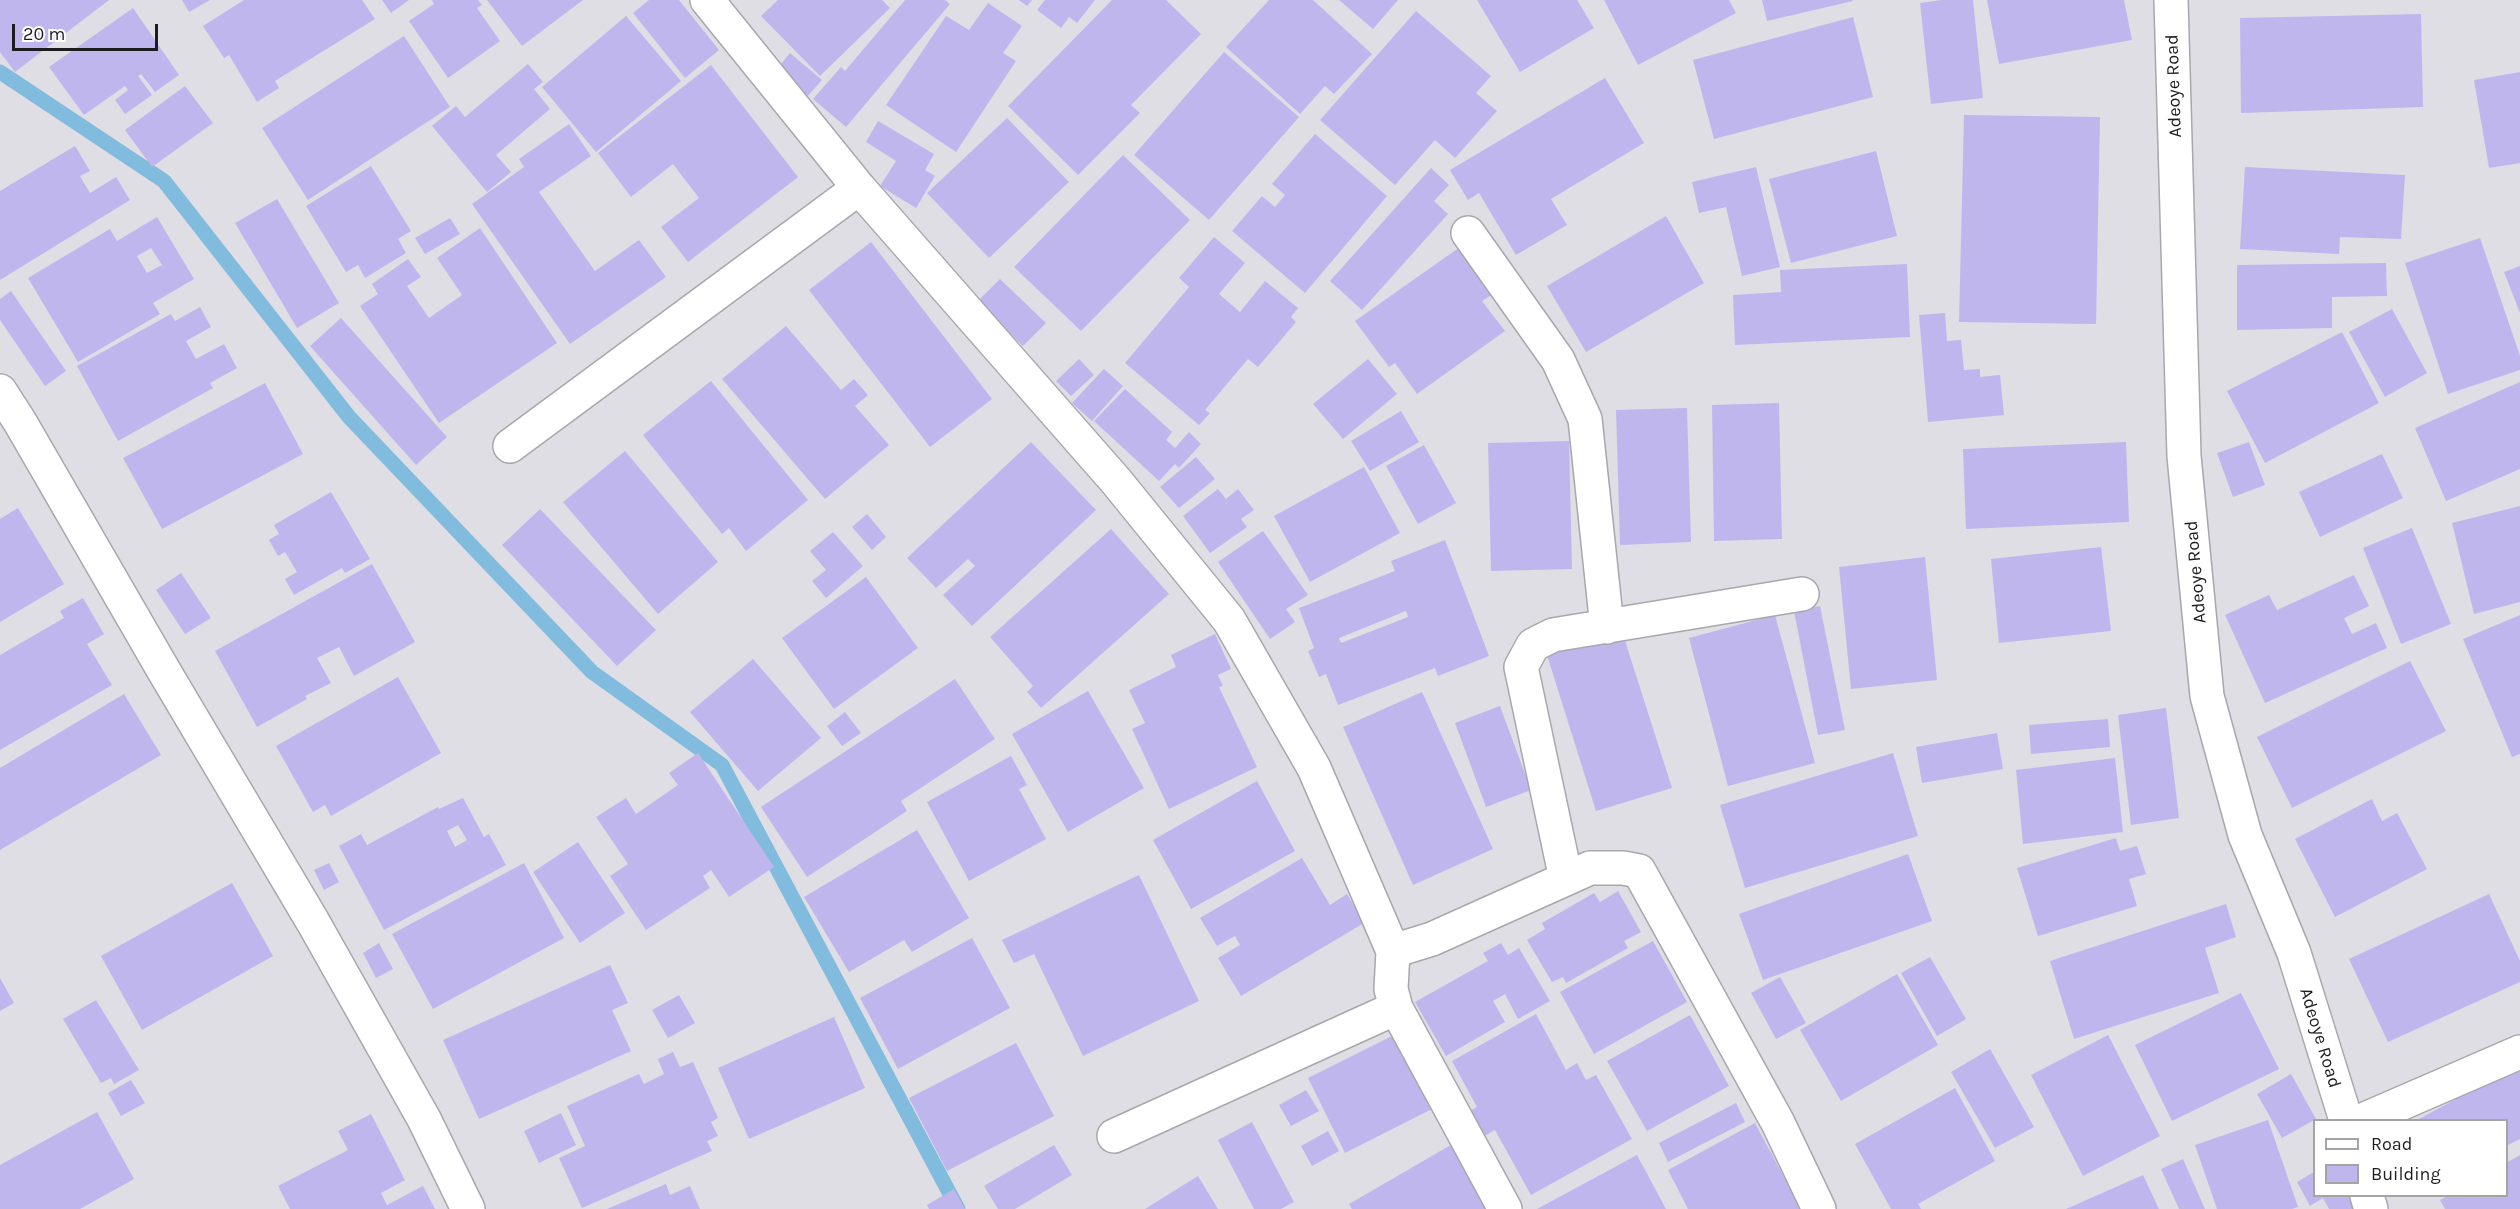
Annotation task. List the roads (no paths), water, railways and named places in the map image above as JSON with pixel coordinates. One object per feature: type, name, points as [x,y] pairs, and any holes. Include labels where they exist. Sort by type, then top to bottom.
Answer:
[{"type":"street","points":[[706,0],[859,188],[1116,481],[1228,620],[1314,768],[1393,951],[1391,989],[1396,1008],[1505,1209]]},
{"type":"street","name":"Adeoye Road","points":[[2171,0],[2184,456],[2207,696],[2245,836],[2294,953],[2346,1119]]},
{"type":"street","points":[[510,446],[859,188]]},
{"type":"street","points":[[1468,233],[1558,360],[1585,420],[1607,627]]},
{"type":"street","points":[[0,392],[20,422],[313,922],[424,1119],[468,1209]]},
{"type":"street","points":[[1566,879],[1521,667],[1533,645],[1553,635],[1802,594]]},
{"type":"street","points":[[1393,951],[1432,939],[1590,868],[1623,868],[1640,871],[1778,1123],[1819,1209]]},
{"type":"street","points":[[1114,1136],[1396,1008]]},
{"type":"street","points":[[2365,1119],[2520,1052]]},
{"type":"waterway","points":[[0,72],[164,181],[349,417],[592,672],[722,765],[958,1209]]}]
